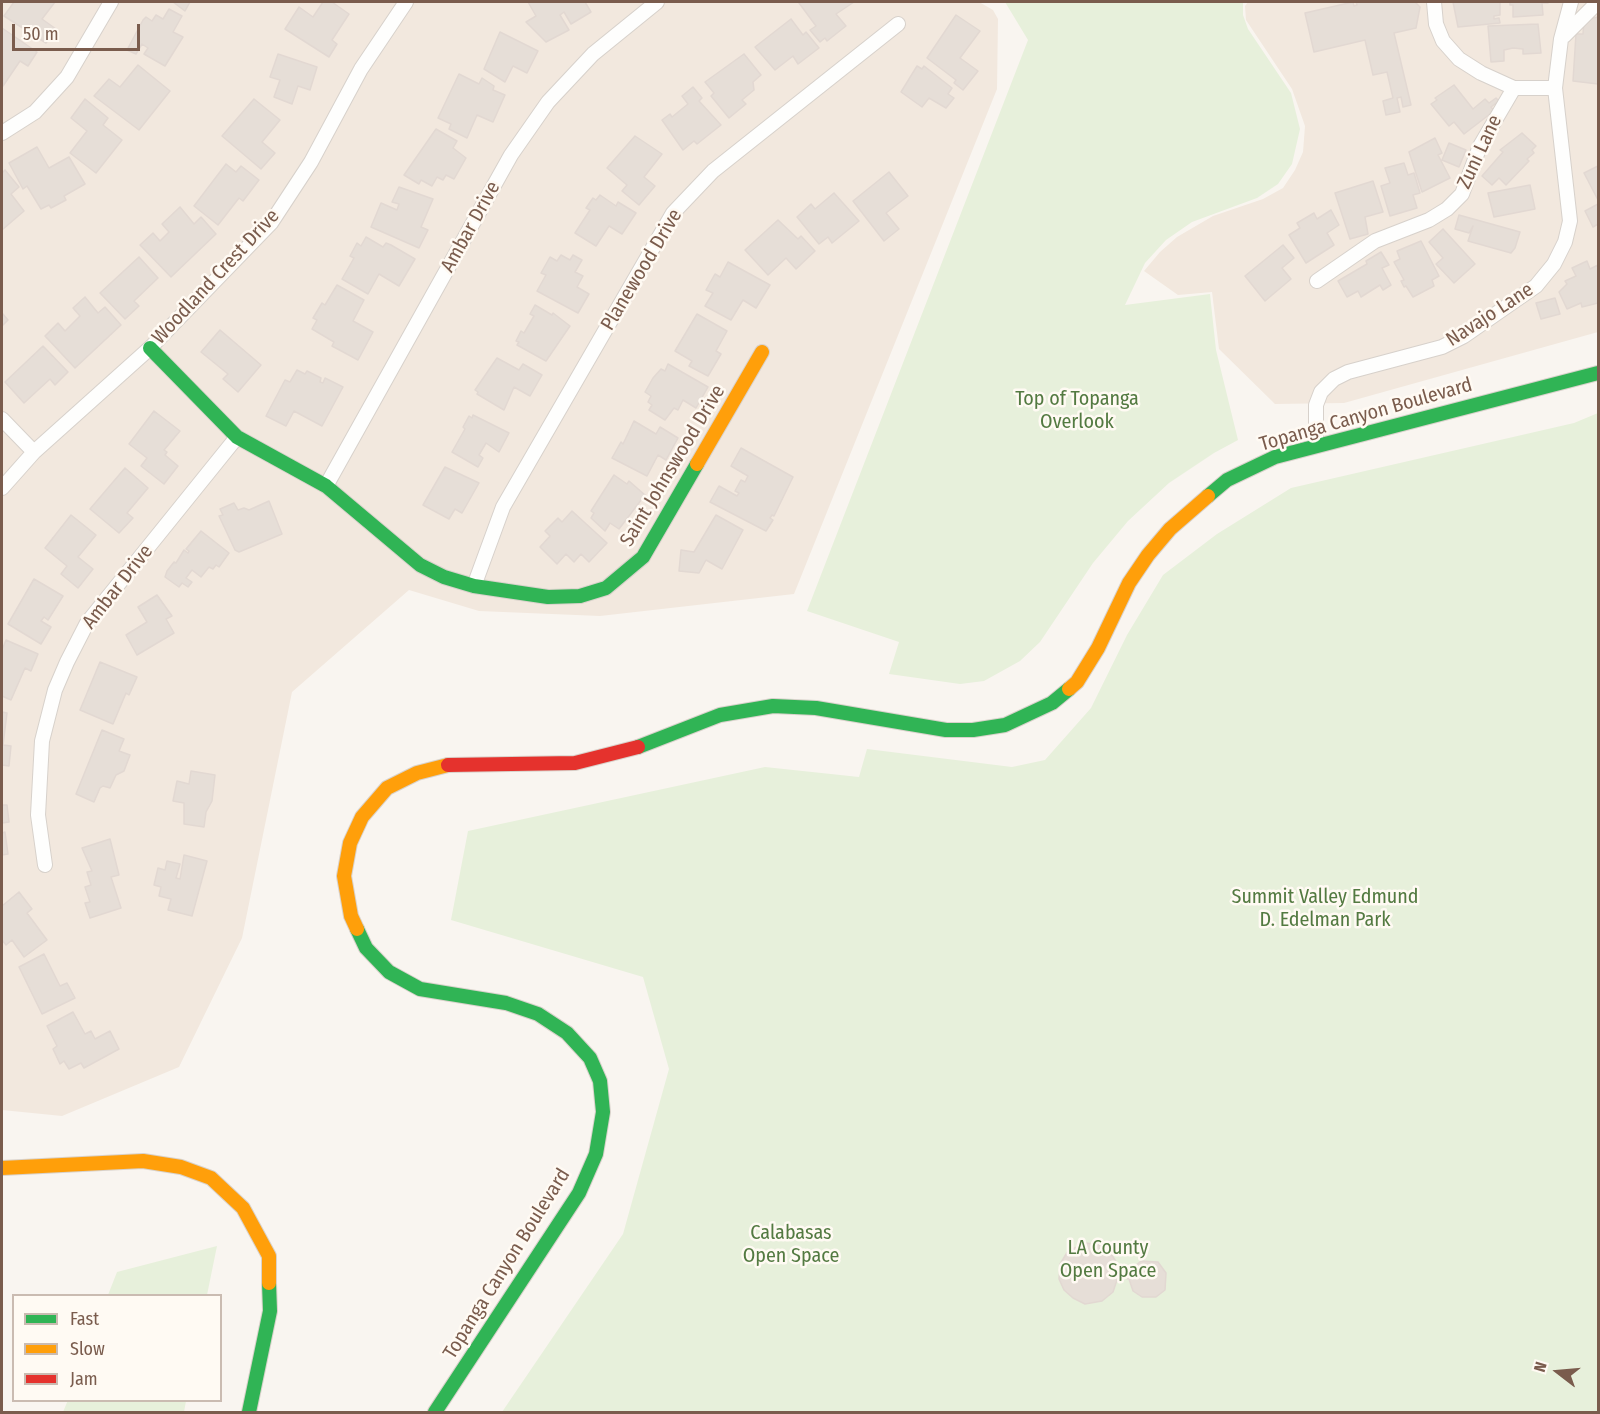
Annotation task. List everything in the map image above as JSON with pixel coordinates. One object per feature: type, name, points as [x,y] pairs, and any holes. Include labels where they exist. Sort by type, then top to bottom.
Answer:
[{"type":"main road","name":"Saint Johnswood Drive","points":[[150,348],[237,437],[326,486],[420,565],[444,577],[474,586],[548,597],[579,596],[606,588],[643,557],[762,352]]},
{"type":"main road","name":"Topanga Canyon Boulevard","points":[[435,1413],[579,1193],[596,1154],[603,1112],[600,1081],[590,1058],[567,1033],[538,1014],[506,1003],[420,989],[389,972],[366,948],[351,915],[344,876],[350,843],[362,817],[387,788],[417,773],[453,764],[575,763],[633,749],[720,715],[773,706],[816,708],[946,730],[1005,725],[1052,703],[1077,682],[1098,648],[1110,619],[1142,564],[1170,529],[1192,508],[1235,476],[1275,457],[1316,445],[1599,373]]},
{"type":"main road","points":[[2,1168],[108,1161],[153,1162],[181,1167],[211,1178],[243,1208],[269,1256],[270,1311],[249,1413]]},
{"type":"street","points":[[2,133],[35,112],[67,77],[111,2]]},
{"type":"street","name":"Woodland Crest Drive","points":[[2,488],[34,453],[150,348],[271,223],[316,153],[361,69],[406,2]]},
{"type":"street","name":"Ambar Drive","points":[[326,486],[511,155],[548,102],[593,54],[657,2]]},
{"type":"street","points":[[1434,2],[1436,24],[1443,41],[1459,59],[1514,88],[1556,88]]},
{"type":"street","name":"Navajo Lane","points":[[1316,445],[1316,405],[1321,392],[1334,379],[1348,372],[1442,347],[1464,336],[1536,286],[1554,264],[1565,242],[1570,220],[1556,88],[1561,39],[1571,2]]},
{"type":"street","points":[[1561,39],[1599,2]]},
{"type":"street","name":"Planewood Drive","points":[[474,586],[503,507],[673,213],[713,171],[898,24]]},
{"type":"street","name":"Zuni Lane","points":[[1317,281],[1375,241],[1429,220],[1447,209],[1462,194],[1480,146],[1514,88]]},
{"type":"street","points":[[2,419],[34,453]]},
{"type":"street","name":"Ambar Drive","points":[[45,865],[38,815],[39,779],[42,741],[59,680],[87,623],[237,437]]},
{"type":"shaded area","points":[[2,2],[979,2],[993,10],[998,19],[997,89],[794,594],[600,616],[479,611],[409,590],[292,692],[242,938],[179,1067],[62,1116],[2,1110]]},
{"type":"shaded area","points":[[1248,2],[1598,2],[1598,332],[1344,403],[1275,404],[1219,349],[1212,292],[1178,295],[1144,271],[1177,237],[1213,216],[1263,199],[1283,188],[1303,152],[1305,126],[1292,89],[1246,20],[1245,6]]},
{"type":"green space","name":"Top of Topanga Overlook","points":[[1005,2],[1243,2],[1243,15],[1248,29],[1291,93],[1300,129],[1292,164],[1278,184],[1257,198],[1192,222],[1166,240],[1145,263],[1125,305],[1210,294],[1216,350],[1238,440],[1169,483],[1128,521],[1093,563],[1040,642],[1020,661],[984,681],[960,684],[889,674],[899,642],[807,611],[1028,40]]},
{"type":"green space","points":[[1598,413],[1598,1412],[502,1412],[623,1234],[669,1069],[643,977],[451,920],[468,831],[765,767],[859,777],[867,749],[1012,767],[1045,760],[1091,708],[1127,635],[1163,575],[1217,534],[1291,488],[1574,423]]},
{"type":"green space","points":[[217,1246],[207,1294],[108,1294],[117,1272]]},
{"type":"green space","points":[[67,1402],[186,1402],[184,1412],[63,1412]]},
{"type":"building","points":[[14,2],[55,2],[42,19],[56,29],[46,43],[4,16]]},
{"type":"building","points":[[173,2],[190,2],[185,11]]},
{"type":"building","points":[[323,2],[332,2],[349,14],[332,40],[337,44],[329,57],[285,29],[299,7],[313,17]]},
{"type":"building","points":[[528,2],[585,2],[591,12],[571,24],[564,12],[560,15],[569,30],[546,42],[526,22],[536,16]]},
{"type":"building","points":[[854,2],[836,14],[846,26],[827,41],[825,38],[820,42],[810,30],[816,26],[799,3]]},
{"type":"building","points":[[1353,2],[1354,6],[1357,5],[1356,2],[1415,2],[1420,7],[1416,28],[1394,33],[1411,105],[1403,107],[1401,97],[1397,98],[1400,112],[1386,115],[1383,101],[1393,98],[1387,72],[1373,75],[1365,40],[1314,52],[1305,13]]},
{"type":"building","points":[[1453,2],[1500,2],[1500,15],[1494,16],[1494,19],[1499,18],[1500,23],[1458,27]]},
{"type":"building","points":[[1510,2],[1548,3],[1542,3],[1543,15],[1513,17],[1513,5],[1510,5]]},
{"type":"building","points":[[169,9],[182,16],[173,32],[183,37],[165,66],[144,54],[148,48],[142,44],[136,54],[127,50],[146,17],[152,21],[156,15],[163,19]]},
{"type":"building","points":[[956,15],[980,31],[960,58],[978,71],[963,90],[954,83],[956,80],[927,58]]},
{"type":"building","points":[[1598,17],[1598,84],[1573,81],[1576,34],[1583,34],[1584,20]]},
{"type":"building","points":[[791,19],[803,35],[806,32],[819,48],[798,64],[793,56],[775,70],[755,47]]},
{"type":"building","points":[[1538,24],[1541,53],[1523,54],[1523,49],[1513,48],[1504,50],[1504,61],[1491,62],[1488,26]]},
{"type":"building","points":[[2,28],[37,52],[28,66],[20,61],[3,86]]},
{"type":"building","points":[[500,32],[538,51],[527,73],[513,66],[505,82],[484,69]]},
{"type":"building","points":[[278,54],[317,67],[310,90],[298,86],[292,104],[274,97],[280,80],[270,77]]},
{"type":"building","points":[[744,54],[761,75],[753,82],[754,90],[742,100],[746,104],[729,118],[711,96],[714,93],[705,82]]},
{"type":"building","points":[[138,65],[170,91],[139,130],[94,96],[109,79],[120,87]]},
{"type":"building","points":[[917,66],[922,69],[924,66],[952,88],[948,94],[954,98],[946,108],[929,98],[922,107],[901,92]]},
{"type":"building","points":[[459,74],[479,84],[482,78],[494,86],[493,90],[505,95],[493,122],[477,115],[467,138],[449,129],[451,124],[438,118]]},
{"type":"building","points":[[1454,85],[1473,109],[1485,99],[1489,103],[1496,98],[1499,101],[1491,107],[1494,111],[1464,134],[1454,122],[1449,126],[1431,104],[1437,100],[1435,98]]},
{"type":"building","points":[[693,87],[702,98],[699,101],[721,125],[697,144],[694,141],[683,150],[662,120],[670,114],[672,117],[688,104],[682,96]]},
{"type":"building","points":[[85,99],[108,118],[103,125],[122,140],[96,173],[70,153],[87,131],[71,118]]},
{"type":"building","points":[[254,99],[280,120],[262,142],[275,153],[261,169],[222,136]]},
{"type":"building","points":[[436,129],[457,141],[453,148],[466,158],[454,179],[446,175],[443,180],[437,177],[432,186],[421,180],[419,184],[404,175]]},
{"type":"building","points":[[1522,133],[1536,146],[1532,150],[1534,153],[1506,185],[1499,178],[1492,185],[1482,176],[1503,152],[1500,150]]},
{"type":"building","points":[[635,136],[662,154],[644,177],[655,186],[639,205],[622,191],[627,185],[607,168]]},
{"type":"building","points":[[1435,138],[1442,153],[1438,155],[1450,178],[1422,192],[1409,152]]},
{"type":"building","points":[[1449,143],[1466,150],[1459,167],[1442,160]]},
{"type":"building","points":[[37,147],[49,168],[69,157],[85,184],[64,196],[66,200],[51,208],[49,205],[41,209],[27,186],[23,189],[9,163]]},
{"type":"building","points":[[1404,163],[1408,175],[1414,173],[1420,193],[1413,195],[1417,208],[1390,216],[1381,186],[1390,183],[1385,168]]},
{"type":"building","points":[[226,164],[236,172],[241,166],[259,180],[243,201],[239,198],[218,225],[194,206]]},
{"type":"building","points":[[1598,166],[1598,200],[1584,173]]},
{"type":"building","points":[[5,170],[19,187],[11,194],[24,211],[2,230],[2,173]]},
{"type":"building","points":[[889,172],[908,196],[886,213],[899,229],[884,241],[853,201]]},
{"type":"building","points":[[1373,181],[1383,212],[1365,217],[1368,234],[1350,239],[1335,193]]},
{"type":"building","points":[[1530,185],[1535,209],[1494,217],[1488,193]]},
{"type":"building","points":[[399,187],[433,199],[421,227],[428,230],[419,248],[371,227],[381,203],[397,210],[399,204],[392,202]]},
{"type":"building","points":[[834,193],[859,221],[832,243],[828,237],[819,244],[797,217],[811,204],[815,209]]},
{"type":"building","points":[[600,195],[616,206],[618,202],[636,213],[622,234],[609,226],[596,246],[575,233],[590,210],[586,208],[593,198],[596,200]]},
{"type":"building","points":[[1598,204],[1598,224],[1593,227],[1585,211]]},
{"type":"building","points":[[180,207],[194,224],[201,217],[216,234],[171,277],[140,245],[153,233],[160,241],[169,232],[162,224]]},
{"type":"building","points":[[1331,210],[1339,225],[1327,233],[1334,245],[1306,263],[1289,235],[1300,228],[1297,223],[1314,213],[1317,219]]},
{"type":"building","points":[[1459,215],[1520,232],[1515,248],[1511,253],[1468,241],[1473,226],[1469,233],[1455,229]]},
{"type":"building","points":[[778,220],[798,239],[801,236],[815,251],[796,269],[786,258],[768,275],[745,250]]},
{"type":"building","points":[[1443,229],[1475,264],[1454,283],[1436,264],[1443,258],[1429,242]]},
{"type":"building","points":[[366,237],[383,247],[386,243],[391,245],[415,259],[399,286],[379,274],[368,294],[342,279],[354,258],[350,256],[357,243],[361,246]]},
{"type":"building","points":[[1421,241],[1439,276],[1432,280],[1434,286],[1413,297],[1406,286],[1404,287],[1401,281],[1404,280],[1394,262],[1400,259],[1397,251]]},
{"type":"building","points":[[1283,245],[1294,258],[1282,268],[1291,279],[1265,301],[1245,276]]},
{"type":"building","points":[[1381,252],[1389,265],[1382,268],[1391,285],[1383,290],[1380,285],[1361,297],[1358,291],[1347,297],[1338,281],[1367,264],[1366,261]]},
{"type":"building","points":[[561,255],[570,260],[573,255],[582,260],[575,272],[583,276],[577,287],[589,294],[578,313],[537,291],[546,275],[541,273],[550,257],[557,261]]},
{"type":"building","points":[[139,257],[158,278],[134,301],[139,306],[125,319],[100,293]]},
{"type":"building","points":[[1587,261],[1590,269],[1598,265],[1598,303],[1582,307],[1581,303],[1567,309],[1559,292],[1567,284],[1565,281],[1576,276],[1572,268]]},
{"type":"building","points":[[728,262],[770,285],[756,308],[743,300],[731,320],[705,306],[713,293],[706,290],[715,274],[720,277]]},
{"type":"building","points":[[337,285],[364,300],[353,321],[373,332],[358,360],[332,346],[334,342],[312,329],[317,320],[313,318],[322,303],[325,305]]},
{"type":"building","points":[[85,297],[98,313],[105,307],[121,325],[75,368],[45,336],[58,323],[65,331],[80,316],[73,308]]},
{"type":"building","points":[[1555,298],[1560,314],[1541,319],[1536,303]]},
{"type":"building","points":[[535,305],[552,315],[553,313],[570,326],[546,361],[517,345],[519,342],[516,341],[521,331],[524,333],[534,316],[530,314]]},
{"type":"building","points":[[2,313],[8,320],[2,326]]},
{"type":"building","points":[[697,314],[727,331],[716,351],[721,354],[708,376],[689,366],[692,361],[675,351]]},
{"type":"building","points":[[220,330],[261,365],[238,392],[223,379],[228,374],[201,352]]},
{"type":"building","points":[[43,346],[68,372],[55,385],[50,379],[24,403],[5,382]]},
{"type":"building","points":[[497,358],[519,370],[523,364],[542,375],[530,396],[514,387],[504,410],[477,394],[475,390]]},
{"type":"building","points":[[668,364],[708,387],[696,408],[683,400],[678,410],[674,408],[665,420],[649,410],[652,405],[648,402],[651,396],[645,392],[653,378],[661,369],[665,371]]},
{"type":"building","points":[[297,370],[305,374],[307,371],[321,378],[320,382],[323,383],[325,378],[343,387],[322,426],[294,411],[286,426],[266,416],[285,380],[290,382]]},
{"type":"building","points":[[154,411],[180,431],[164,450],[167,452],[165,455],[178,466],[164,484],[141,466],[147,458],[129,444]]},
{"type":"building","points":[[473,415],[509,433],[499,452],[486,443],[479,455],[483,458],[478,467],[452,452],[465,429],[463,427],[469,416],[472,418]]},
{"type":"building","points":[[634,421],[656,434],[660,427],[678,438],[666,460],[658,455],[647,476],[612,458],[621,442],[623,444]]},
{"type":"building","points":[[741,448],[793,477],[774,516],[770,518],[773,520],[766,531],[710,502],[719,486],[737,496],[739,493],[735,491],[741,480],[745,482],[748,476],[731,466]]},
{"type":"building","points":[[445,467],[479,483],[462,513],[455,509],[449,519],[423,505]]},
{"type":"building","points":[[125,468],[148,488],[127,513],[133,518],[119,533],[90,509]]},
{"type":"building","points":[[614,475],[627,484],[629,481],[645,495],[619,529],[610,523],[605,531],[591,518],[594,513],[591,511]]},
{"type":"building","points":[[269,501],[282,534],[239,552],[235,550],[219,516],[223,515],[220,509],[234,503],[238,510],[244,508],[249,510]]},
{"type":"building","points":[[572,511],[607,543],[589,562],[581,554],[574,562],[566,554],[557,564],[540,547],[550,536],[545,531],[558,518],[562,522]]},
{"type":"building","points":[[71,515],[96,535],[78,557],[93,569],[78,588],[61,574],[67,566],[45,548]]},
{"type":"building","points":[[716,515],[743,530],[722,569],[706,560],[699,573],[679,571],[681,550],[694,552]]},
{"type":"building","points":[[201,531],[229,553],[219,567],[216,565],[213,569],[209,567],[201,577],[192,570],[186,578],[192,582],[188,587],[182,583],[179,587],[165,577],[167,571],[174,562],[176,563],[184,550],[188,553],[186,549]]},
{"type":"building","points":[[34,579],[63,596],[48,620],[44,617],[41,621],[51,627],[41,644],[8,624]]},
{"type":"building","points":[[157,595],[172,616],[166,619],[174,633],[137,655],[126,635],[147,622],[138,607]]},
{"type":"building","points":[[6,640],[38,654],[31,671],[25,668],[11,700],[2,696],[2,650]]},
{"type":"building","points":[[100,662],[137,677],[129,695],[126,693],[113,724],[80,710]]},
{"type":"building","points":[[2,712],[7,713],[3,745],[11,746],[9,766],[2,765]]},
{"type":"building","points":[[102,730],[124,739],[119,751],[130,755],[124,771],[116,775],[110,788],[103,786],[100,788],[94,802],[76,794]]},
{"type":"building","points":[[191,771],[215,775],[212,801],[206,812],[204,827],[184,824],[184,803],[173,801],[177,781],[189,784]]},
{"type":"building","points":[[2,805],[7,805],[9,822],[2,823]]},
{"type":"building","points":[[5,832],[8,854],[2,855],[2,833]]},
{"type":"building","points":[[110,839],[119,875],[111,877],[121,908],[90,918],[85,903],[90,902],[85,887],[91,885],[87,872],[92,871],[82,848]]},
{"type":"building","points":[[184,855],[207,861],[192,916],[168,910],[171,899],[159,896],[161,887],[154,885],[158,868],[165,870],[167,861],[180,864],[176,878],[180,879]]},
{"type":"building","points":[[19,892],[32,909],[27,913],[47,940],[24,957],[12,940],[6,945],[2,940],[2,906]]},
{"type":"building","points":[[44,954],[60,986],[67,983],[75,998],[42,1014],[19,967]]},
{"type":"building","points":[[73,1012],[85,1034],[91,1031],[95,1039],[110,1031],[119,1049],[84,1068],[81,1063],[69,1069],[64,1061],[60,1064],[53,1049],[57,1046],[47,1026]]},
{"type":"building","points":[[1086,1243],[1100,1245],[1109,1251],[1117,1263],[1119,1275],[1130,1276],[1133,1268],[1141,1261],[1158,1262],[1166,1273],[1165,1290],[1156,1297],[1142,1297],[1133,1291],[1129,1279],[1118,1277],[1113,1292],[1102,1301],[1085,1304],[1073,1298],[1064,1290],[1059,1279],[1060,1264],[1068,1251]]},
{"type":"traffic: fast","points":[[150,348],[237,437],[326,486],[420,565],[444,577],[474,586],[548,597],[580,596],[606,588],[643,557],[697,464]]},
{"type":"traffic: fast","points":[[1208,496],[1227,480],[1275,457],[1598,373]]},
{"type":"traffic: fast","points":[[638,747],[720,715],[773,706],[816,708],[946,730],[973,730],[1005,725],[1052,703],[1069,689]]},
{"type":"traffic: fast","points":[[357,929],[366,948],[389,972],[420,989],[506,1003],[538,1014],[567,1033],[590,1058],[600,1081],[603,1112],[596,1154],[579,1193],[435,1412]]},
{"type":"traffic: fast","points":[[249,1412],[270,1311],[269,1283]]},
{"type":"traffic: slow","points":[[697,464],[762,352]]},
{"type":"traffic: slow","points":[[1069,689],[1077,682],[1098,648],[1129,583],[1148,555],[1170,529],[1208,496]]},
{"type":"traffic: slow","points":[[357,929],[351,916],[344,876],[350,843],[362,817],[387,788],[417,773],[448,765]]},
{"type":"traffic: slow","points":[[2,1168],[143,1161],[181,1167],[211,1178],[243,1208],[269,1256],[269,1283]]},
{"type":"traffic: jam","points":[[448,765],[575,763],[638,747]]},
{"type":"park label","name":"Summit Valley Edmund D. Edelman Park","points":[[1325,908]]},
{"type":"park label","name":"Calabasas Open Space","points":[[791,1244]]},
{"type":"park label","name":"LA County Open Space","points":[[1108,1260]]}]
